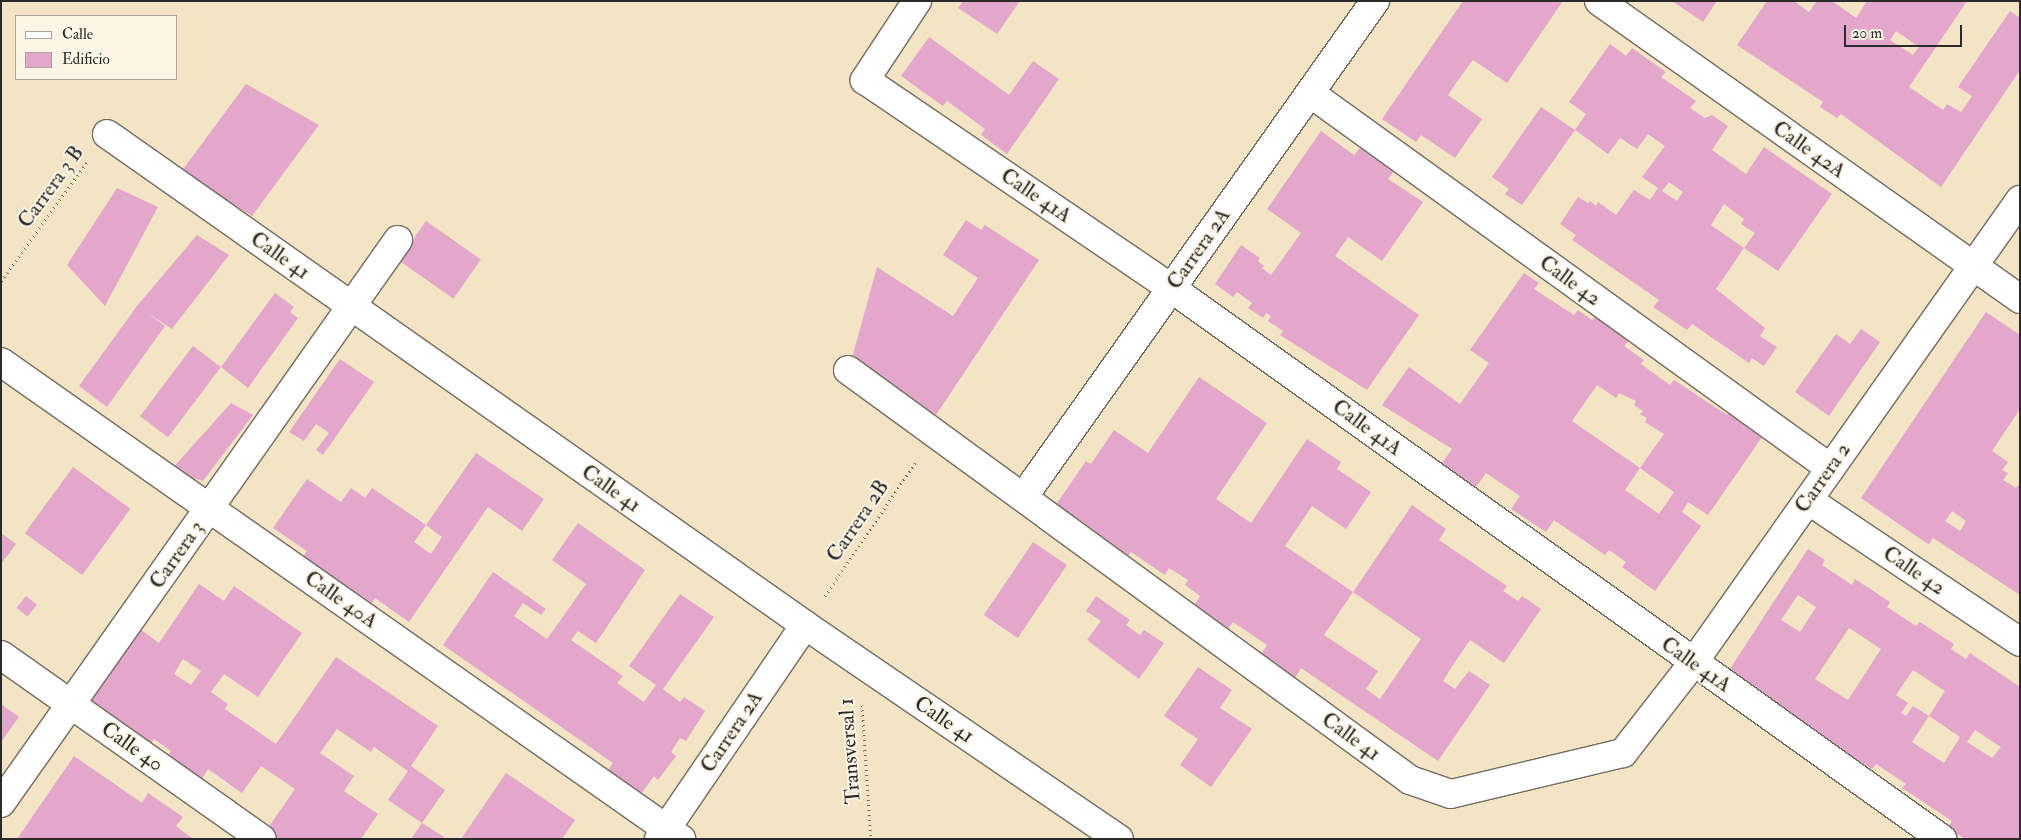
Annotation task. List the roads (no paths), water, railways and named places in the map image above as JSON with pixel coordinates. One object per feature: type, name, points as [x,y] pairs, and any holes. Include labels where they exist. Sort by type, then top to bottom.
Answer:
[{"type":"street","name":"Calle 41A","points":[[917,1],[864,80],[1171,288],[1693,663],[1942,839]]},
{"type":"street","name":"Carrera 2A","points":[[1024,496],[1375,1]]},
{"type":"street","name":"Calle 42A","points":[[1600,1],[2020,299]]},
{"type":"street","name":"Calle 42","points":[[1310,93],[1830,468]]},
{"type":"street","name":"Calle 41","points":[[108,134],[805,625],[1119,839]]},
{"type":"street","name":"Carrera 2","points":[[1623,754],[1693,663],[2020,200]]},
{"type":"street","name":"Carrera 3","points":[[1,803],[353,307],[398,240]]},
{"type":"street","name":"Calle 40A","points":[[1,362],[668,835]]},
{"type":"street","name":"Calle 41","points":[[848,370],[1024,496],[1410,780],[1450,794],[1623,754]]},
{"type":"street","name":"Calle 42","points":[[1808,500],[2020,642]]},
{"type":"street","name":"Carrera 2A","points":[[668,835],[805,625]]},
{"type":"street","name":"Calle 40","points":[[1,655],[262,839]]}]
